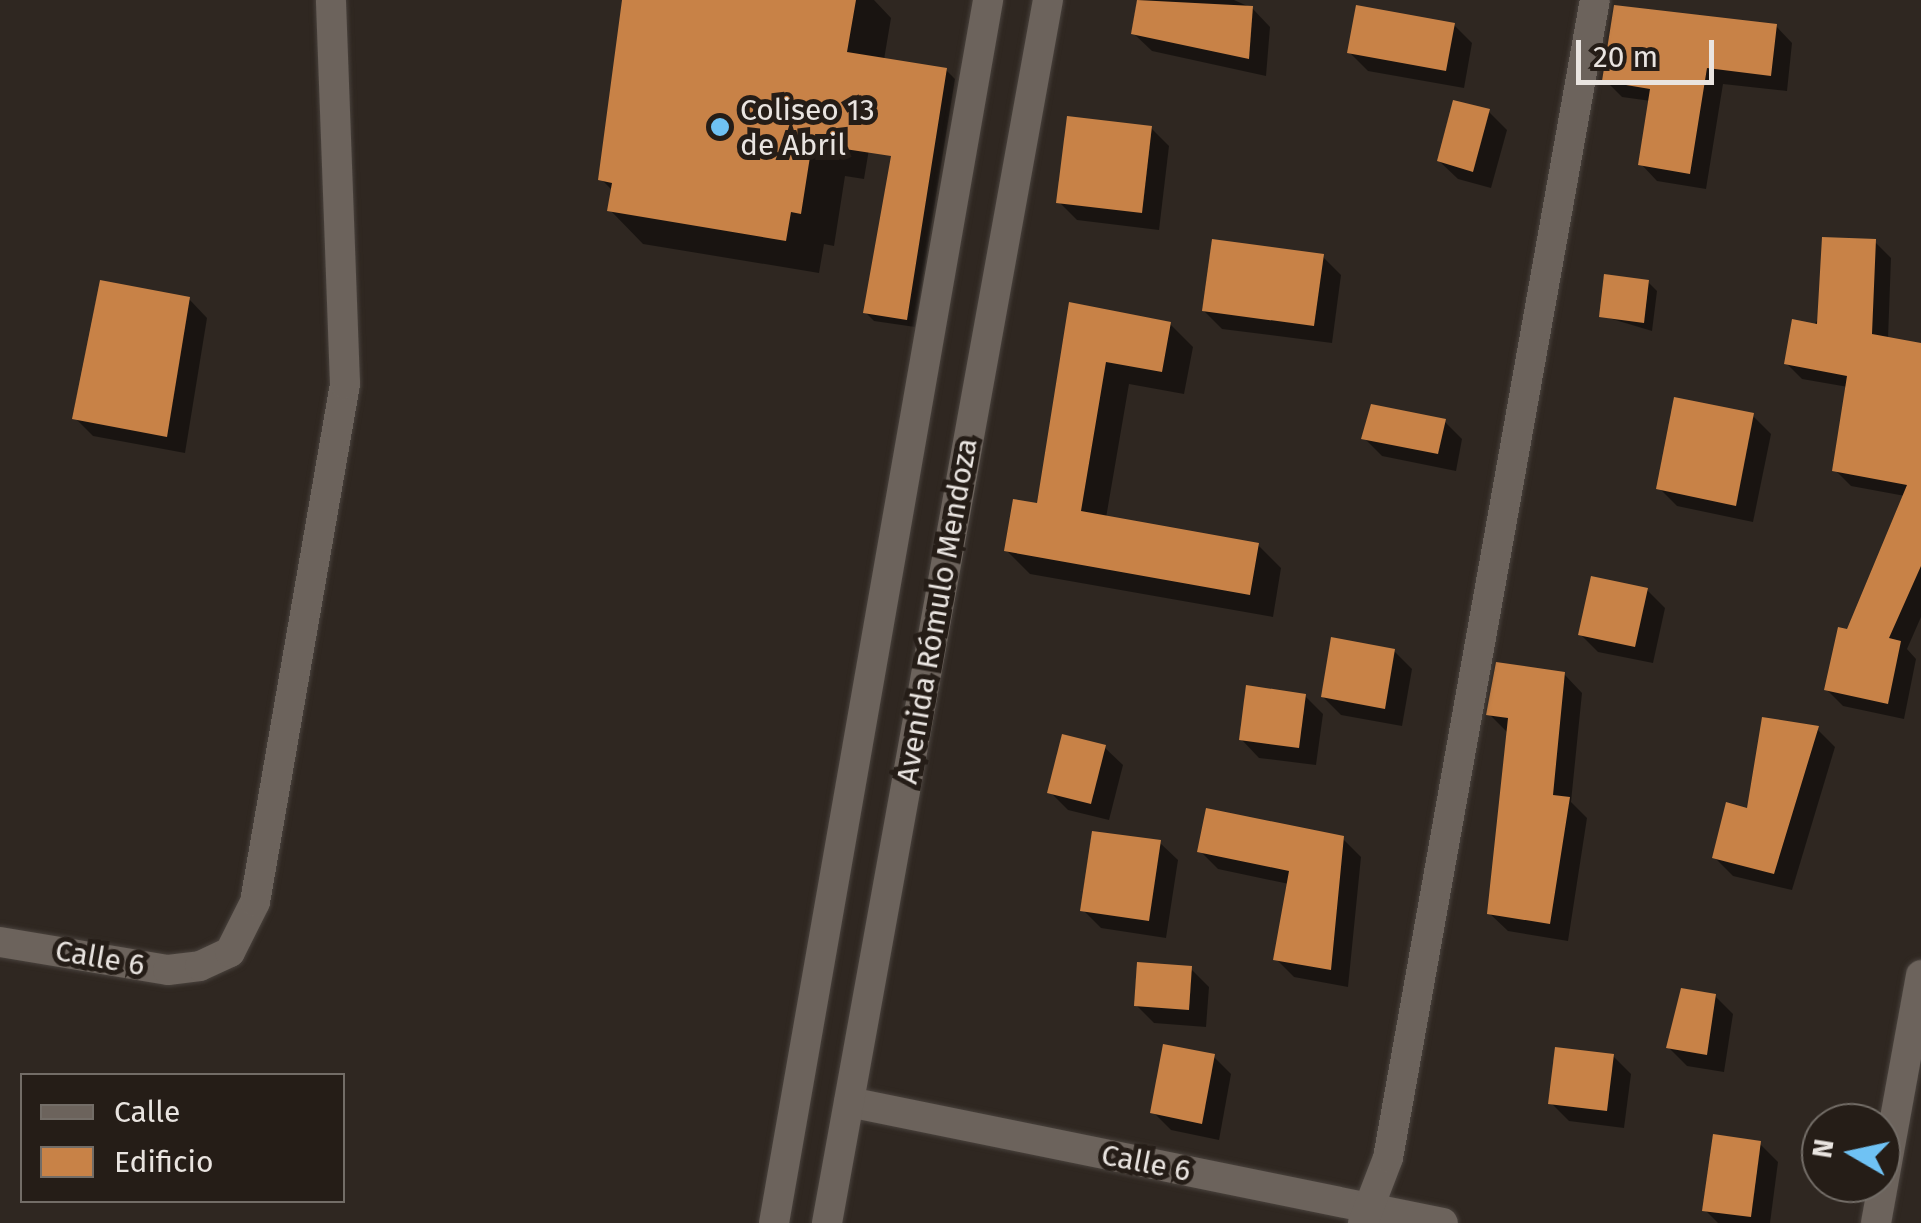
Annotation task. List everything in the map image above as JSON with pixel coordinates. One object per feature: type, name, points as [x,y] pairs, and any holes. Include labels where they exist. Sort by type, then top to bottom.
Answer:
[{"type":"street","name":"Calle 6","points":[[0,942],[168,970],[200,966],[230,952],[254,902],[345,384],[331,0]]},
{"type":"street","name":"Avenida Rómulo Mendoza","points":[[774,1223],[988,0]]},
{"type":"street","name":"Avenida Rómulo Mendoza","points":[[827,1223],[1048,0]]},
{"type":"street","points":[[1364,1215],[1388,1158],[1595,0]]},
{"type":"street","points":[[1876,1223],[1921,975]]},
{"type":"street","name":"Calle 6","points":[[849,1102],[1364,1215],[1444,1223]]},
{"type":"building","name":"Coliseo 13 de Abril","points":[[622,0],[856,0],[847,52],[947,68],[907,320],[863,313],[891,156],[812,144],[801,214],[791,212],[786,241],[607,211],[612,183],[598,180]]},
{"type":"building","points":[[1137,0],[1253,6],[1249,59],[1131,34]]},
{"type":"building","points":[[1356,5],[1455,23],[1446,71],[1347,53]]},
{"type":"building","points":[[1614,5],[1777,24],[1771,76],[1707,68],[1690,174],[1638,165],[1650,89],[1602,81]]},
{"type":"building","points":[[1453,100],[1490,109],[1473,172],[1437,161]]},
{"type":"building","points":[[1067,116],[1152,126],[1142,213],[1056,203]]},
{"type":"building","points":[[1822,237],[1876,239],[1872,334],[1921,343],[1921,566],[1889,638],[1901,641],[1888,704],[1824,690],[1838,627],[1847,629],[1907,485],[1832,471],[1847,376],[1784,364],[1792,319],[1817,324]]},
{"type":"building","points":[[1212,239],[1324,254],[1314,326],[1202,311]]},
{"type":"building","points":[[1604,274],[1649,280],[1644,323],[1599,317]]},
{"type":"building","points":[[100,280],[190,297],[167,437],[72,419]]},
{"type":"building","points":[[1069,302],[1171,322],[1162,372],[1106,362],[1081,511],[1259,543],[1250,595],[1004,551],[1013,499],[1037,503]]},
{"type":"building","points":[[1674,397],[1754,413],[1736,506],[1656,489]]},
{"type":"building","points":[[1371,404],[1446,419],[1438,454],[1361,439]]},
{"type":"building","points":[[1591,576],[1648,588],[1635,647],[1578,635]]},
{"type":"building","points":[[1331,637],[1395,649],[1385,709],[1321,697]]},
{"type":"building","points":[[1496,662],[1565,672],[1553,795],[1570,797],[1550,924],[1487,914],[1508,718],[1486,715]]},
{"type":"building","points":[[1246,685],[1306,694],[1299,748],[1239,740]]},
{"type":"building","points":[[1762,717],[1819,726],[1774,874],[1712,858],[1726,802],[1747,808]]},
{"type":"building","points":[[1062,734],[1106,745],[1091,804],[1047,793]]},
{"type":"building","points":[[1206,808],[1344,836],[1331,970],[1273,960],[1289,871],[1197,852]]},
{"type":"building","points":[[1092,831],[1161,840],[1149,921],[1080,911]]},
{"type":"building","points":[[1137,962],[1192,966],[1189,1010],[1134,1006]]},
{"type":"building","points":[[1681,988],[1716,994],[1707,1055],[1666,1048]]},
{"type":"building","points":[[1163,1044],[1215,1054],[1202,1124],[1150,1113]]},
{"type":"building","points":[[1555,1047],[1614,1054],[1607,1111],[1548,1104]]},
{"type":"building","points":[[1713,1134],[1761,1141],[1751,1217],[1702,1211]]},
{"type":"place","name":"Coliseo 13 de Abril","points":[[720,127]]}]
